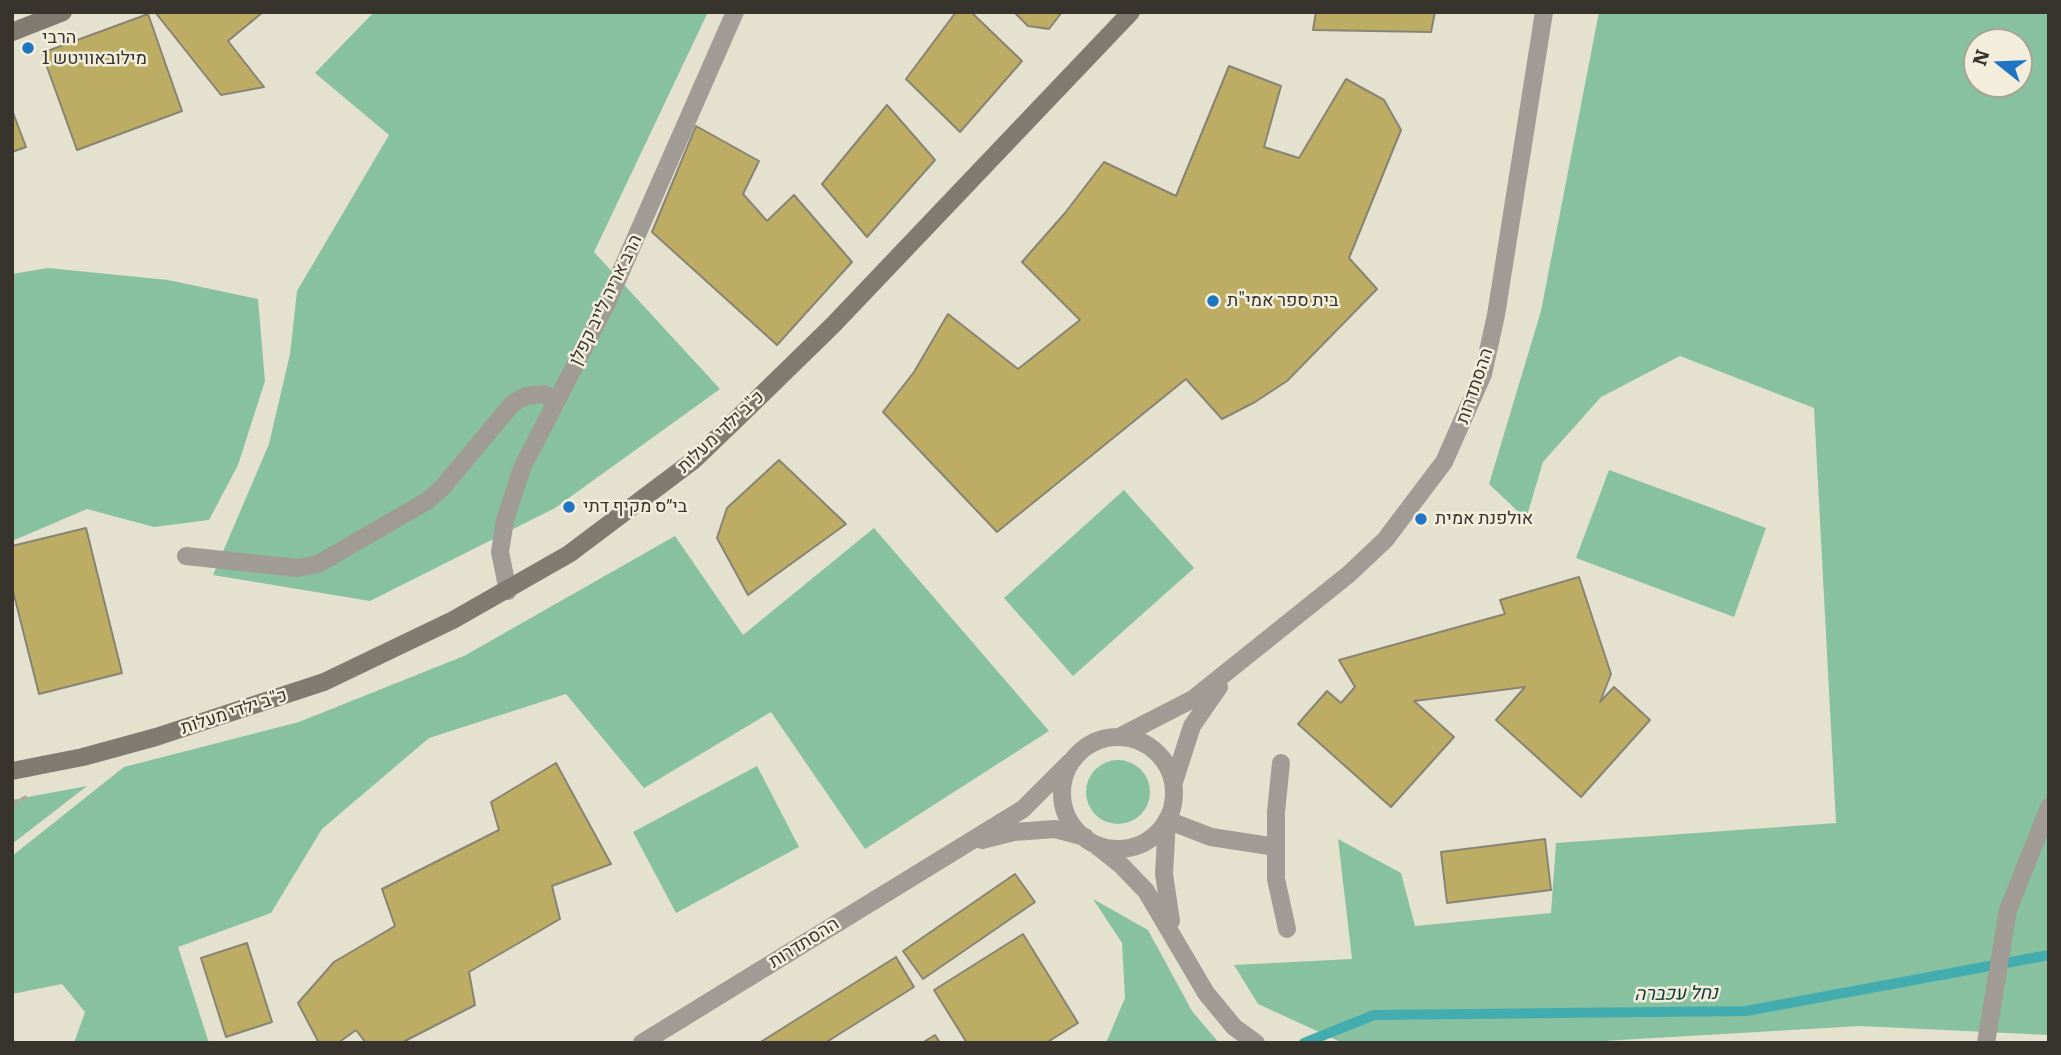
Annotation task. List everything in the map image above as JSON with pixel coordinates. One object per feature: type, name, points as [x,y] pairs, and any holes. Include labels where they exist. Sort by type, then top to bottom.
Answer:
[{"type":"street","points":[[12,32],[63,12]]},
{"type":"street","name":"הרב אריה לייב קפלן","points":[[508,590],[500,552],[505,520],[522,468],[635,241],[735,12]]},
{"type":"street","name":"כ\"ב ילדי מעלות","points":[[12,771],[83,757],[156,737],[324,682],[382,656],[508,590],[569,554],[694,460],[833,326],[1131,12]]},
{"type":"street","name":"ההסתדרות","points":[[1121,736],[1181,705],[1232,670],[1289,619],[1349,574],[1385,540],[1444,462],[1483,374],[1496,315],[1544,12]]},
{"type":"street","points":[[186,556],[297,568],[318,564],[427,501],[442,488],[513,403],[526,396],[544,394],[556,401]]},
{"type":"street","name":"ההסתדרות","points":[[1174,782],[1192,726],[1232,670]]},
{"type":"street","points":[[1089,841],[1112,849],[1132,848],[1155,836],[1167,820],[1174,802],[1174,782],[1166,762],[1152,747],[1121,736],[1101,738],[1084,747],[1070,762],[1064,776],[1062,796],[1066,815],[1089,841],[1121,865],[1146,891],[1206,993],[1234,1027],[1256,1043]]},
{"type":"street","name":"ההסתדרות","points":[[642,1043],[1023,808],[1070,762]]},
{"type":"street","points":[[1281,762],[1276,879],[1287,929]]},
{"type":"street","points":[[1986,1043],[2008,910],[2049,807]]},
{"type":"street","points":[[1167,820],[1211,837],[1276,847]]},
{"type":"street","points":[[1167,820],[1164,874],[1175,938]]},
{"type":"street","name":"ההסתדרות","points":[[965,844],[1014,832],[1055,829],[1089,841]]},
{"type":"green space","points":[[374,12],[708,12],[594,252],[720,389],[555,508],[370,601],[213,575],[269,444],[290,354],[297,291],[389,135],[315,73]]},
{"type":"green space","points":[[1599,12],[2049,12],[2049,1035],[1860,1026],[1569,1043],[1343,1043],[1258,1004],[1234,965],[1352,959],[1338,839],[1401,873],[1415,926],[1551,913],[1556,843],[1836,823],[1814,408],[1680,356],[1601,397],[1543,462],[1526,519],[1489,484],[1541,311]]},
{"type":"green space","points":[[48,268],[168,280],[258,299],[265,381],[238,465],[209,520],[154,527],[87,509],[12,541],[12,274]]},
{"type":"green space","points":[[1609,470],[1766,528],[1734,617],[1576,558]]},
{"type":"green space","points":[[1124,490],[1194,568],[1073,676],[1004,598]]},
{"type":"green space","points":[[874,528],[1049,731],[865,849],[771,712],[644,788],[566,694],[429,738],[322,829],[271,913],[178,947],[209,1043],[74,1043],[85,1012],[62,984],[12,994],[12,856],[124,767],[299,722],[464,656],[675,536],[743,635]]},
{"type":"green space","points":[[1112,760],[1124,760],[1141,769],[1148,780],[1148,804],[1141,815],[1124,824],[1112,824],[1100,819],[1091,810],[1086,798],[1086,786],[1091,774],[1100,765]]},
{"type":"green space","points":[[757,766],[799,847],[676,913],[633,832]]},
{"type":"green space","points":[[87,786],[12,844],[12,800]]},
{"type":"green space","points":[[1093,899],[1148,930],[1192,1011],[1219,1043],[1106,1043],[1125,998],[1122,943]]},
{"type":"building","points":[[155,12],[263,12],[228,41],[264,87],[221,95]]},
{"type":"building","points":[[956,12],[971,12],[1022,61],[960,132],[906,79]]},
{"type":"building","points":[[1014,12],[1062,12],[1049,29],[1028,26]]},
{"type":"building","points":[[1316,12],[1435,12],[1431,32],[1313,30]]},
{"type":"building","points":[[148,14],[182,111],[77,150],[42,53]]},
{"type":"building","name":"בית ספר אמי\"ת","points":[[1229,66],[1281,86],[1264,147],[1299,158],[1346,79],[1384,100],[1401,130],[1349,258],[1377,289],[1287,381],[1255,402],[1222,419],[1186,379],[997,532],[883,412],[914,372],[948,314],[1018,369],[1080,320],[1022,262],[1065,213],[1104,162],[1176,196]]},
{"type":"building","points":[[887,105],[935,160],[867,237],[822,184]]},
{"type":"building","points":[[12,110],[26,147],[12,152]]},
{"type":"building","points":[[696,126],[759,161],[743,194],[767,221],[794,195],[852,262],[777,345],[652,232]]},
{"type":"building","points":[[779,460],[846,524],[748,595],[717,538],[727,508]]},
{"type":"building","points":[[86,528],[122,673],[39,694],[12,587],[12,546]]},
{"type":"building","points":[[1579,577],[1611,674],[1600,702],[1614,687],[1650,720],[1581,797],[1496,720],[1525,687],[1414,701],[1454,737],[1391,807],[1298,724],[1327,691],[1341,703],[1355,687],[1339,660],[1505,614],[1500,600]]},
{"type":"building","points":[[556,763],[611,864],[552,886],[560,919],[469,972],[475,1005],[401,1043],[366,1043],[356,1030],[338,1043],[319,1043],[298,1003],[334,962],[395,926],[382,889],[499,830],[491,802]]},
{"type":"building","points":[[1545,839],[1551,890],[1447,903],[1441,852]]},
{"type":"building","points":[[1015,874],[1035,902],[923,979],[903,951]]},
{"type":"building","points":[[1023,934],[1078,1023],[1046,1043],[967,1043],[934,990]]},
{"type":"building","points":[[247,943],[272,1022],[226,1037],[201,958]]},
{"type":"building","points":[[896,957],[914,987],[825,1043],[759,1043]]},
{"type":"building","points":[[935,1035],[940,1043],[922,1043]]},
{"type":"waterway","name":"נחל עכברה","points":[[1304,1043],[1374,1015],[1746,1011],[2049,955]]},
{"type":"place","name":"הרבי מילובאוויטש 1","points":[[28,48]]},
{"type":"place","name":"בית ספר אמי\"ת","points":[[1213,301]]},
{"type":"place","name":"בי״ס מקיף דתי","points":[[569,507]]},
{"type":"place","name":"אולפנת אמית","points":[[1421,519]]}]
